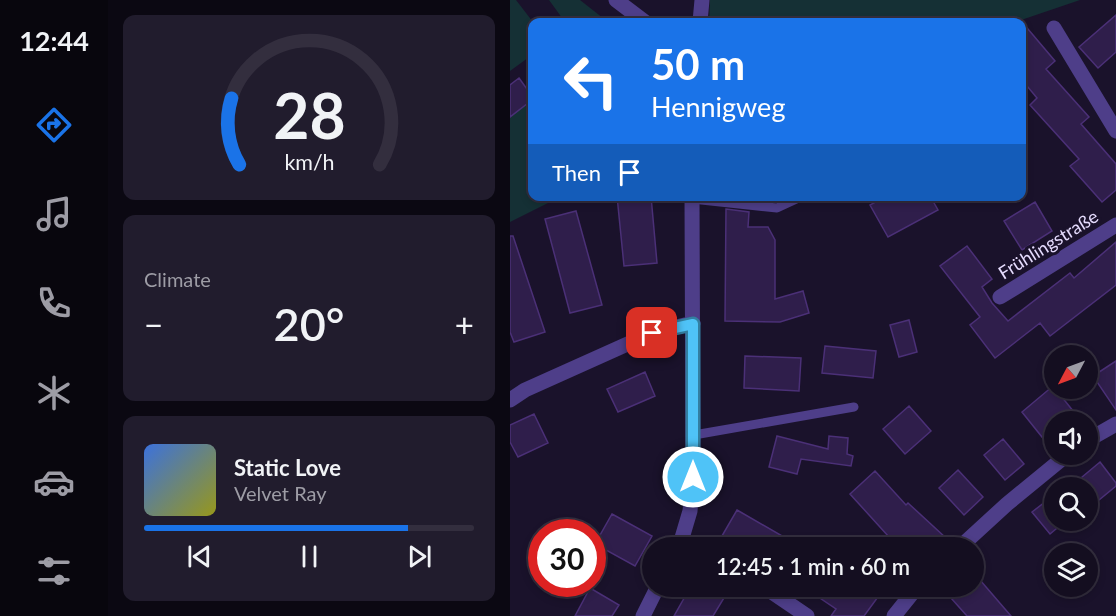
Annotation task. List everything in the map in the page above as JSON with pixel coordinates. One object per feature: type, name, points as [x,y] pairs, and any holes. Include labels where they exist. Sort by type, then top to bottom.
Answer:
[{"type":"street","points":[[616,0],[640,18]]},
{"type":"street","points":[[700,18],[702,0]]},
{"type":"street","points":[[1054,28],[1116,131]]},
{"type":"street","points":[[684,537],[690,511],[694,435],[692,201]]},
{"type":"street","name":"Frühlingstraße","points":[[1000,297],[1116,225]]},
{"type":"street","points":[[510,400],[525,390],[652,333],[693,324]]},
{"type":"street","points":[[1098,434],[1116,424]]},
{"type":"street","points":[[971,537],[1006,504],[1054,465]]},
{"type":"street","points":[[643,616],[652,597]]},
{"type":"street","points":[[779,597],[807,616]]},
{"type":"street","points":[[894,616],[909,597]]},
{"type":"lane","points":[[718,201],[777,208],[792,201]]},
{"type":"lane","points":[[694,435],[854,407]]},
{"type":"green space","points":[[510,0],[516,0],[530,18],[528,18],[528,58],[510,71]]},
{"type":"green space","points":[[549,0],[580,0],[603,18],[562,18]]},
{"type":"green space","points":[[710,0],[1080,0],[1026,18],[709,18]]},
{"type":"green space","points":[[528,103],[528,201],[552,201],[510,222],[510,117]]},
{"type":"building","points":[[1116,15],[1116,52],[1098,68],[1079,47]]},
{"type":"building","points":[[1026,27],[1055,61],[1046,69],[1089,117],[1081,124],[1116,164],[1116,190],[1102,202],[1070,166],[1079,159],[1030,105],[1037,98],[1026,85]]},
{"type":"building","points":[[519,78],[528,90],[528,103],[510,117],[510,85]]},
{"type":"building","points":[[618,201],[651,201],[657,263],[624,266]]},
{"type":"building","points":[[877,201],[933,201],[938,210],[888,237],[870,205]]},
{"type":"building","points":[[1035,202],[1052,231],[1022,250],[1004,221]]},
{"type":"building","points":[[726,209],[749,212],[748,227],[768,227],[775,240],[775,299],[803,291],[809,313],[780,322],[725,321]]},
{"type":"building","points":[[576,211],[602,305],[570,313],[545,219]]},
{"type":"building","points":[[510,236],[513,236],[545,332],[514,342],[510,332]]},
{"type":"building","points":[[1116,242],[1116,285],[1050,336],[1040,323],[995,358],[970,325],[980,317],[940,266],[967,246],[992,279],[982,287],[1008,321],[1070,273],[1074,278]]},
{"type":"building","points":[[909,320],[917,352],[899,357],[890,325]]},
{"type":"building","points":[[825,346],[876,351],[873,378],[822,373]]},
{"type":"building","points":[[745,356],[801,358],[799,391],[744,388]]},
{"type":"building","points":[[1116,361],[1116,410],[1098,383],[1098,373]]},
{"type":"building","points":[[645,372],[655,396],[618,412],[607,389]]},
{"type":"building","points":[[1044,394],[1044,399],[1063,399],[1073,411],[1044,411],[1044,440],[1022,412]]},
{"type":"building","points":[[909,406],[931,431],[905,454],[883,429]]},
{"type":"building","points":[[534,414],[548,443],[518,457],[510,442],[510,425]]},
{"type":"building","points":[[777,436],[828,449],[829,436],[848,438],[847,454],[853,456],[851,466],[801,459],[797,474],[769,467]]},
{"type":"building","points":[[1003,439],[1024,464],[1005,480],[984,455]]},
{"type":"building","points":[[1100,462],[1116,486],[1098,501],[1098,477],[1082,477]]},
{"type":"building","points":[[958,470],[983,497],[964,515],[939,488]]},
{"type":"building","points":[[875,471],[906,505],[908,503],[945,537],[889,537],[850,494]]},
{"type":"building","points":[[1044,503],[1044,527],[1032,512]]},
{"type":"building","points":[[737,510],[784,537],[721,537]]},
{"type":"building","points":[[612,514],[652,536],[642,537],[642,554],[635,566],[606,550],[606,525]]},
{"type":"building","points":[[984,585],[1011,616],[967,616],[951,598],[984,597]]},
{"type":"building","points":[[585,597],[605,597],[619,605],[612,616],[575,616]]},
{"type":"building","points":[[685,597],[725,597],[713,616],[674,616]]},
{"type":"building","points":[[818,597],[878,597],[864,616],[831,616],[836,609]]},
{"type":"route","points":[[652,333],[693,324],[693,477]]}]
